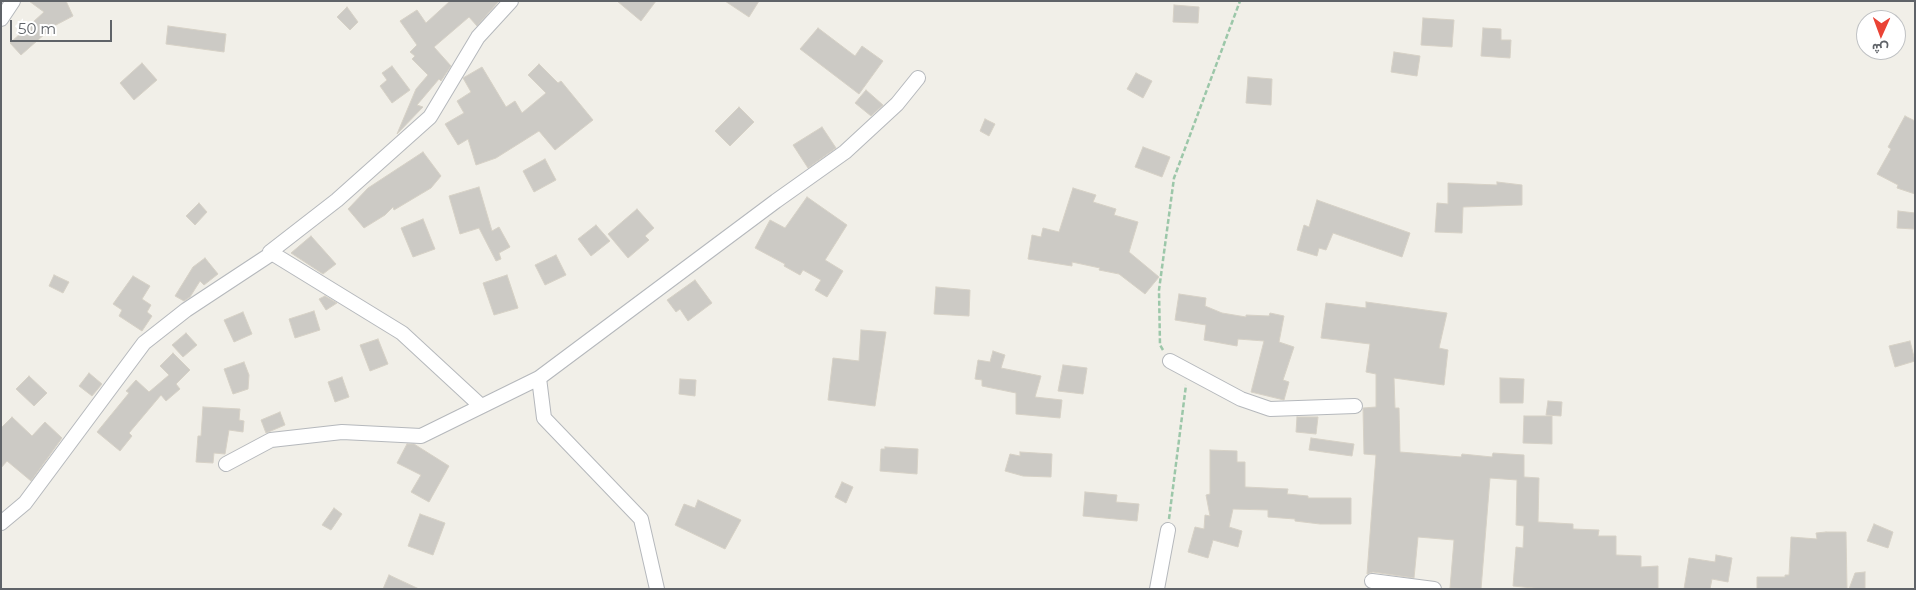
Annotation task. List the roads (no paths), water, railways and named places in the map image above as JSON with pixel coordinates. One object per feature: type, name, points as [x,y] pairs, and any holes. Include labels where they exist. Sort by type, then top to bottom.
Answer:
[{"type":"street","points":[[1,20],[13,1]]},
{"type":"street","points":[[1,523],[25,503],[144,343],[186,310],[271,254],[270,252],[337,200],[430,117],[478,37],[510,1]]},
{"type":"street","points":[[226,464],[271,440],[342,432],[421,436],[539,378],[845,152],[897,104],[918,78]]},
{"type":"street","points":[[270,252],[402,334],[482,406]]},
{"type":"street","points":[[1170,360],[1242,399],[1270,410],[1355,406]]},
{"type":"street","points":[[539,378],[544,418],[641,519],[657,589]]},
{"type":"street","points":[[1157,589],[1168,530]]},
{"type":"street","points":[[1372,581],[1434,589]]}]
